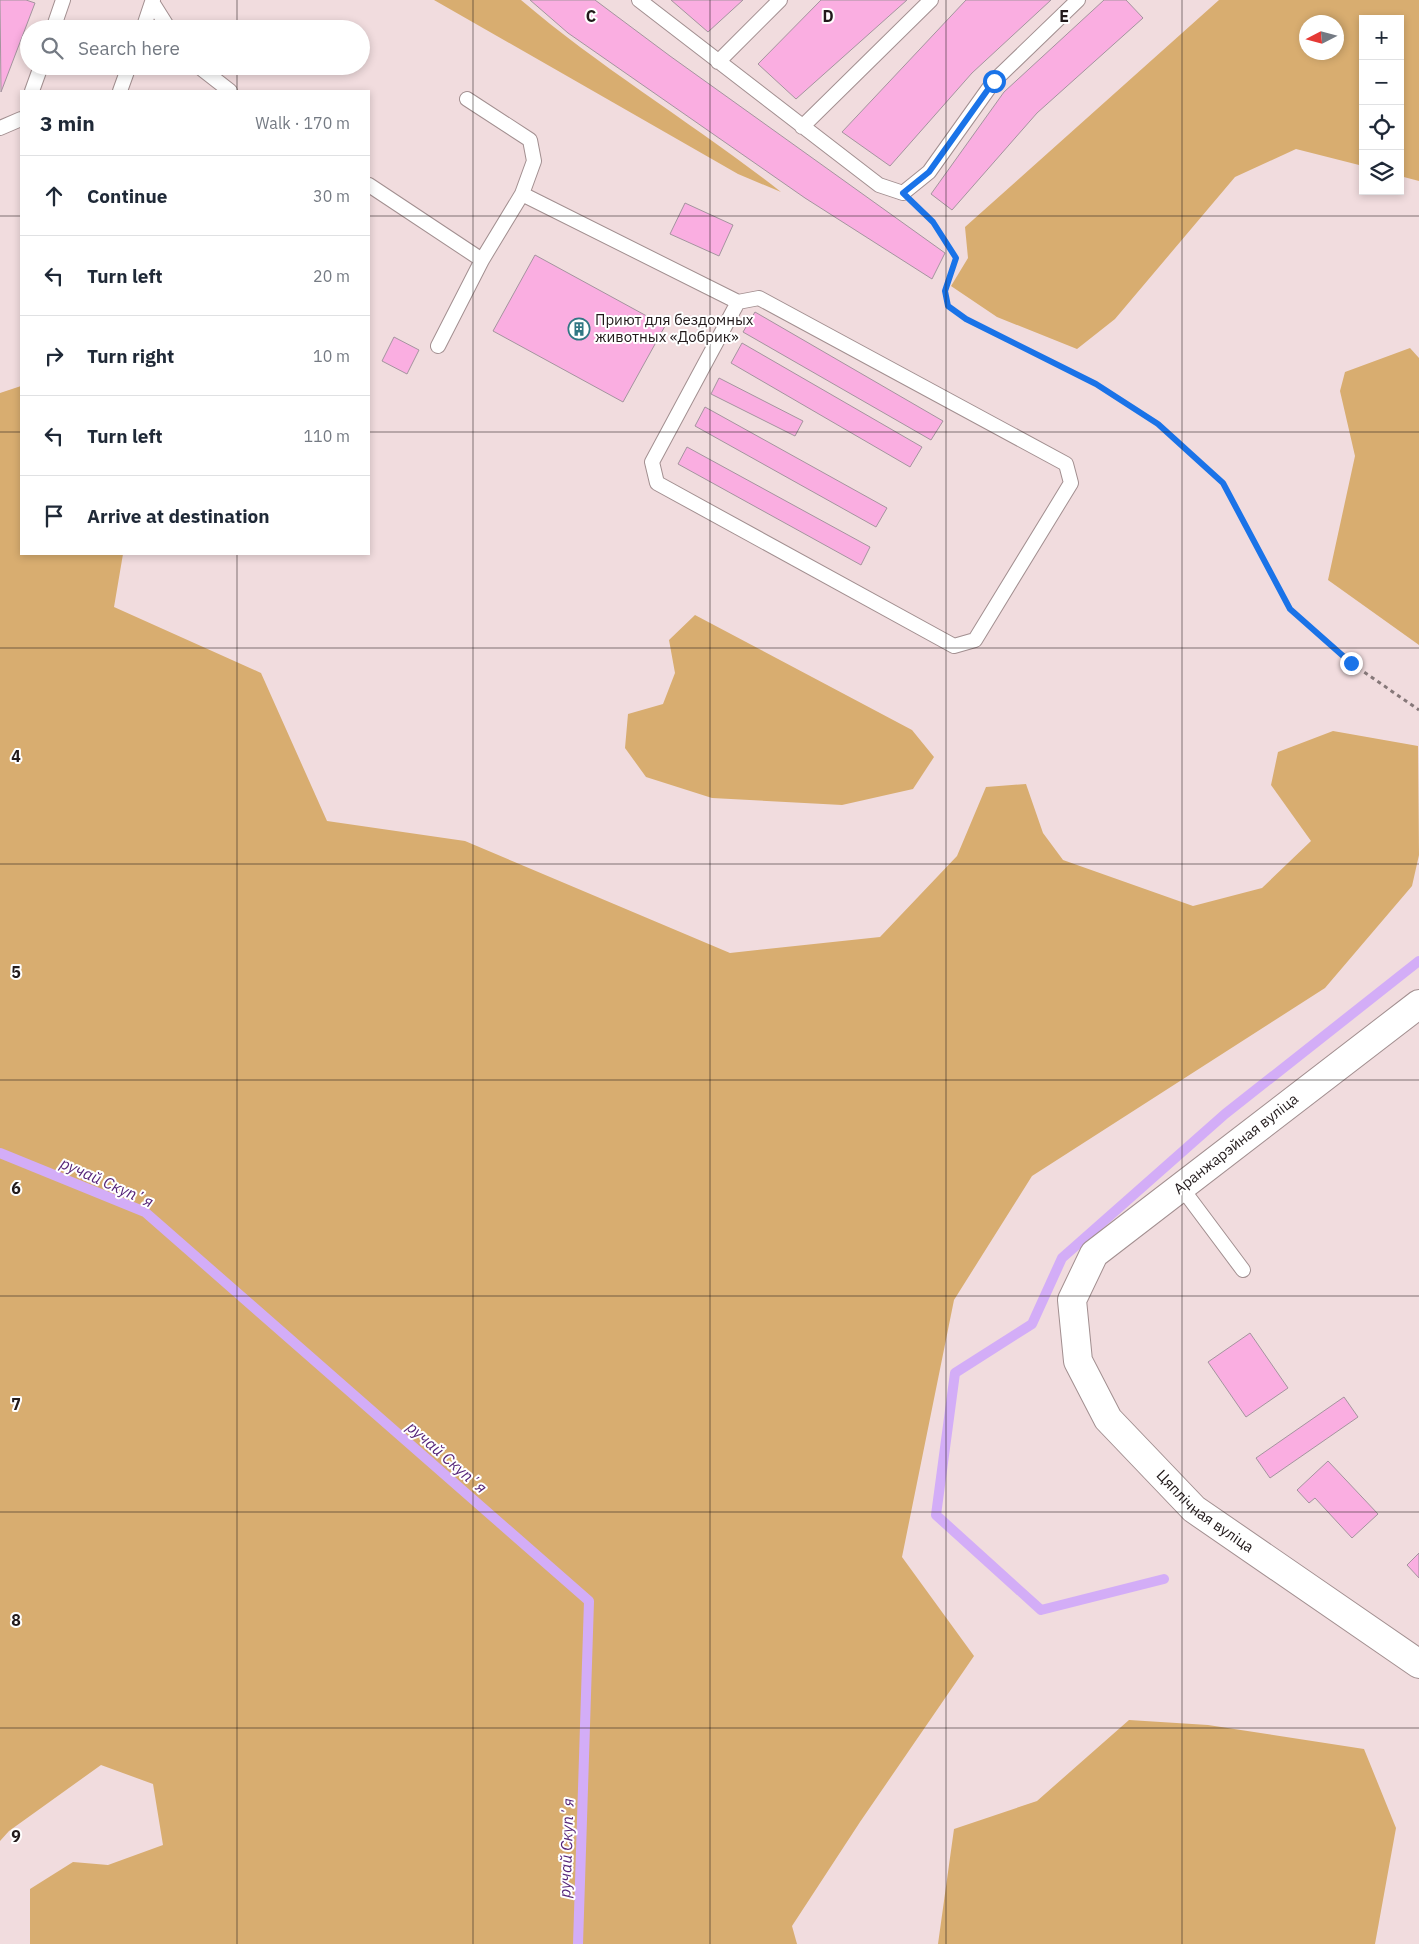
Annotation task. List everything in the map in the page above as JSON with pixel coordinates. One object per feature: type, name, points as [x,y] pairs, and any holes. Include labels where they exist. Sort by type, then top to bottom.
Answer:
[{"type":"street","name":"Аранжарэйная вуліца","points":[[1072,1300],[1094,1254],[1419,1004]]},
{"type":"street","name":"Цяплічная вуліца","points":[[1072,1300],[1078,1361],[1108,1419],[1114,1426],[1194,1509],[1419,1664]]},
{"type":"lane","points":[[56,20],[63,0]]},
{"type":"lane","points":[[639,0],[879,185],[903,193],[929,172],[994,81],[1078,0]]},
{"type":"lane","points":[[718,62],[780,0]]},
{"type":"lane","points":[[802,127],[931,0]]},
{"type":"lane","points":[[146,20],[153,1]]},
{"type":"lane","points":[[153,1],[164,20]]},
{"type":"lane","points":[[32,90],[37,75]]},
{"type":"lane","points":[[120,90],[126,75]]},
{"type":"lane","points":[[210,75],[229,90]]},
{"type":"lane","points":[[438,346],[482,260],[522,194],[534,161],[530,140],[467,99]]},
{"type":"lane","points":[[0,128],[20,119]]},
{"type":"lane","points":[[370,186],[482,260]]},
{"type":"lane","points":[[522,194],[738,302],[760,298],[1066,464],[1071,483],[975,640],[954,646],[658,483],[652,462],[738,302]]},
{"type":"lane","points":[[1181,1186],[1243,1270]]},
{"type":"path","points":[[903,193],[933,222],[956,258],[945,291],[948,306],[966,319],[1096,384],[1158,424],[1223,483],[1290,609],[1351,663],[1419,710]]},
{"type":"shaded area","points":[[434,0],[521,0],[584,50],[749,167],[781,192],[738,174]]},
{"type":"shaded area","points":[[1219,0],[1419,0],[1419,181],[1404,177],[1404,15],[1359,15],[1359,165],[1296,149],[1235,177],[1115,319],[1077,349],[997,317],[951,286],[968,258],[965,227]]},
{"type":"shaded area","points":[[1410,348],[1419,358],[1419,645],[1328,580],[1355,456],[1340,391],[1345,372]]},
{"type":"shaded area","points":[[20,386],[20,555],[123,555],[114,607],[261,673],[327,821],[465,841],[730,953],[880,937],[957,856],[986,787],[1026,784],[1043,833],[1063,860],[1193,906],[1262,888],[1311,841],[1271,785],[1278,752],[1333,731],[1418,746],[1419,855],[1412,886],[1325,988],[1032,1176],[954,1300],[902,1557],[974,1656],[860,1822],[792,1926],[797,1944],[30,1944],[30,1889],[73,1862],[108,1865],[163,1845],[153,1784],[101,1765],[9,1831],[0,1841],[0,393]]},
{"type":"shaded area","points":[[695,615],[912,730],[934,757],[913,789],[842,805],[712,798],[646,777],[625,748],[628,714],[663,704],[675,673],[669,640]]},
{"type":"shaded area","points":[[1129,1720],[1208,1725],[1364,1749],[1396,1828],[1375,1944],[938,1944],[954,1829],[1037,1801]]},
{"type":"building","points":[[0,0],[26,0],[35,3],[29,20],[20,20],[20,42],[1,92]]},
{"type":"building","points":[[530,0],[595,0],[945,253],[932,279],[805,198],[568,33]]},
{"type":"building","points":[[671,0],[743,0],[708,32]]},
{"type":"building","points":[[821,0],[907,0],[796,99],[758,64]]},
{"type":"building","points":[[966,0],[1051,0],[972,73],[890,166],[842,132]]},
{"type":"building","points":[[1104,0],[1126,0],[1143,18],[1037,113],[952,210],[931,194],[1004,92]]},
{"type":"building","points":[[685,203],[733,225],[719,256],[670,234]]},
{"type":"building","name":"Приют для бездомных животных «Добрик»","points":[[535,255],[665,326],[623,402],[493,331]]},
{"type":"building","points":[[755,312],[943,421],[931,440],[743,332]]},
{"type":"building","points":[[394,337],[419,350],[407,374],[382,361]]},
{"type":"building","points":[[742,343],[922,447],[910,467],[731,363]]},
{"type":"building","points":[[719,378],[803,421],[795,436],[711,394]]},
{"type":"building","points":[[705,407],[887,508],[876,527],[695,426]]},
{"type":"building","points":[[687,447],[870,547],[861,565],[678,464]]},
{"type":"building","points":[[1250,1333],[1288,1388],[1246,1417],[1208,1362]]},
{"type":"building","points":[[1344,1397],[1358,1417],[1270,1478],[1256,1458]]},
{"type":"building","points":[[1328,1461],[1378,1514],[1352,1538],[1315,1498],[1309,1503],[1297,1490]]},
{"type":"building","points":[[1419,1553],[1419,1578],[1407,1565]]},
{"type":"waterway","points":[[1164,1579],[1041,1610],[936,1515],[955,1373],[1032,1324],[1062,1258],[1225,1114],[1419,961]]},
{"type":"waterway","name":"ручай Скупʼя","points":[[0,1153],[145,1212],[589,1601],[578,1944]]},
{"type":"place","name":"Приют для бездомных животных «Добрик»","points":[[579,329]]},
{"type":"route","points":[[994,81],[929,172],[903,193],[933,222],[956,258],[945,291],[948,306],[966,319],[1096,384],[1158,424],[1223,483],[1290,609],[1351,663]]}]
